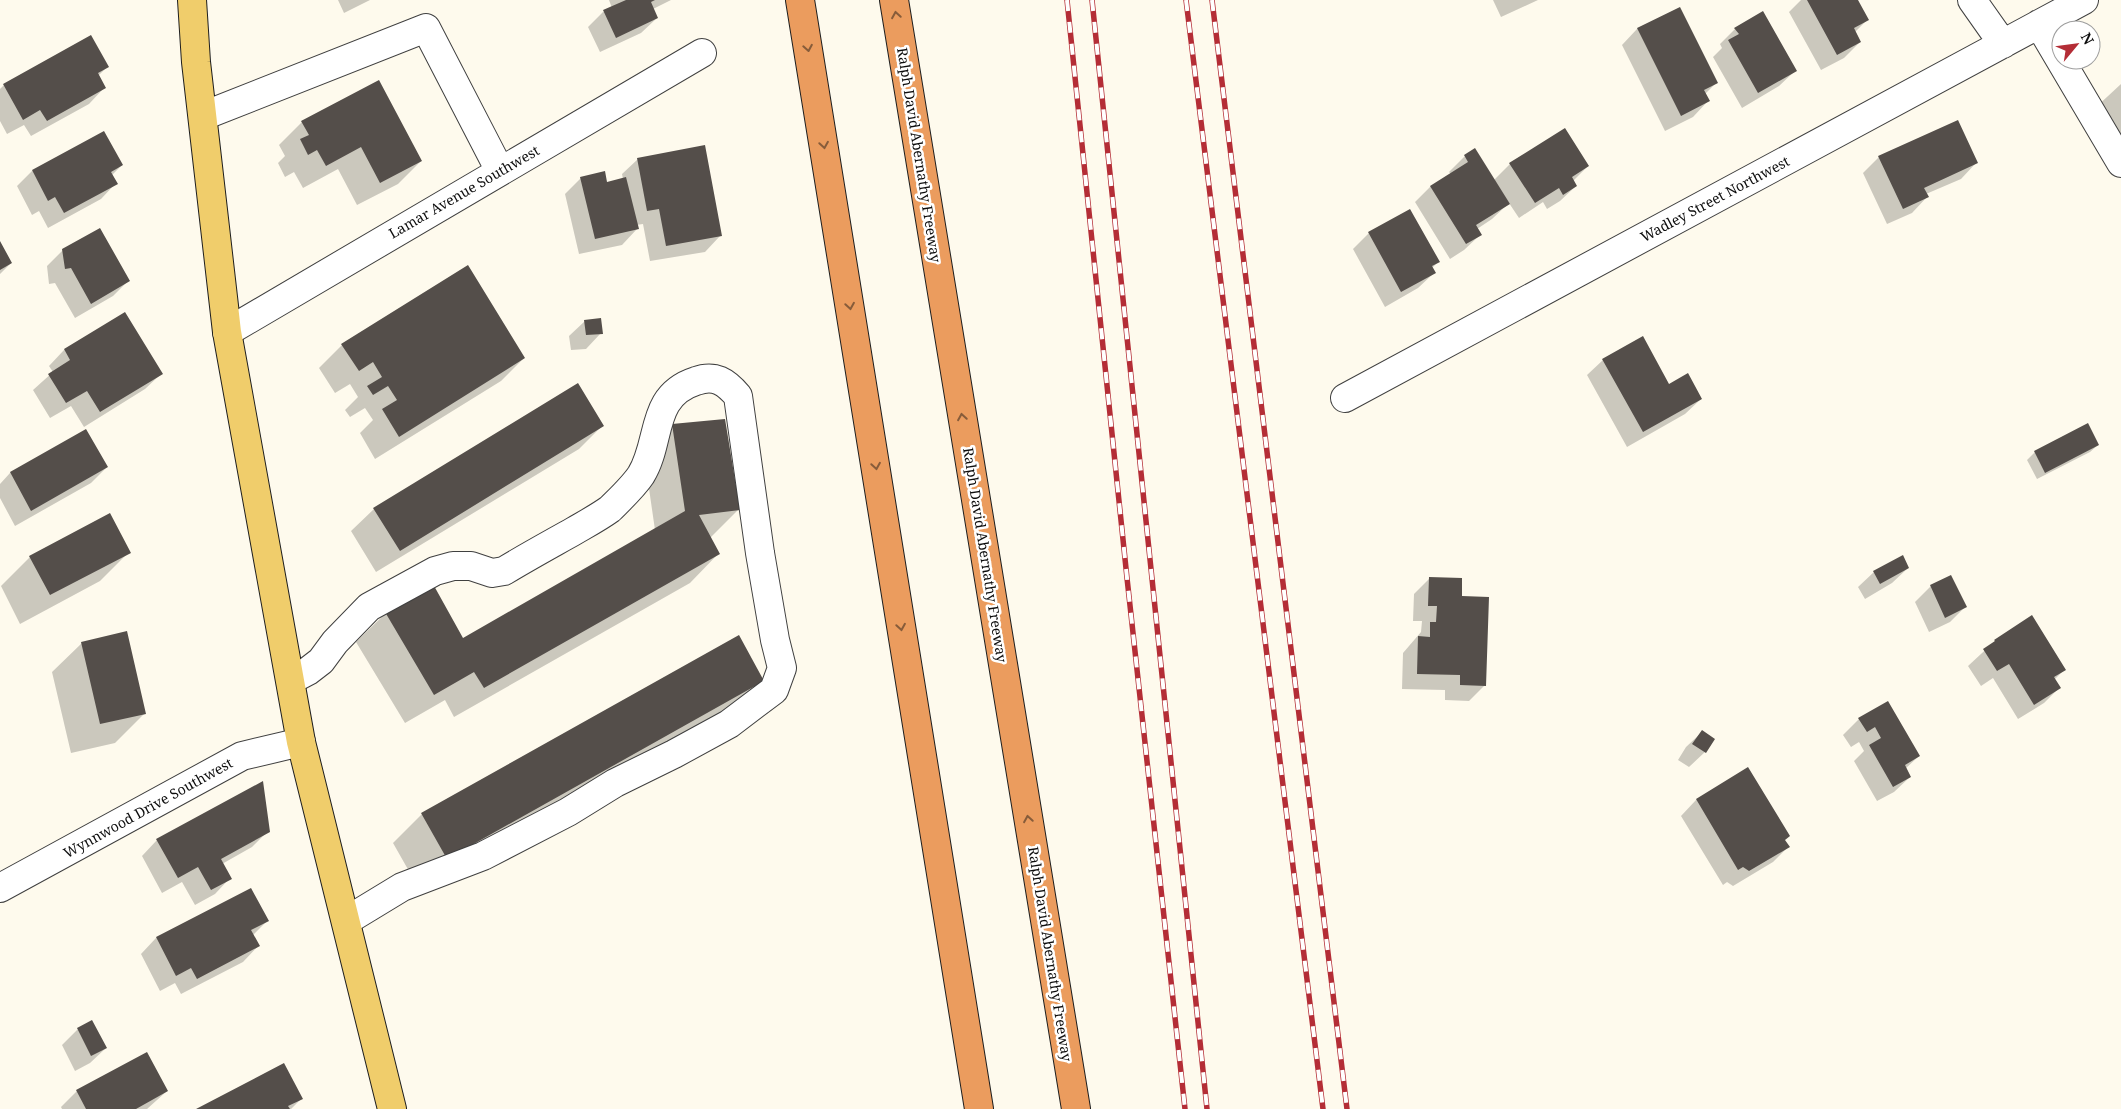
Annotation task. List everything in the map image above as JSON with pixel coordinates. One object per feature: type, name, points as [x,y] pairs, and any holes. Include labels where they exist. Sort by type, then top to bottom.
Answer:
[{"type":"highway","points":[[800,0],[979,1109]]},
{"type":"highway","name":"Ralph David Abernathy Freeway","points":[[894,0],[1076,1109]]},
{"type":"main road","points":[[192,0],[196,62],[227,332],[302,742],[392,1109]]},
{"type":"street","points":[[1972,0],[2003,44]]},
{"type":"street","name":"Wadley Street Northwest","points":[[1345,398],[2084,0]]},
{"type":"street","points":[[2039,24],[2121,163]]},
{"type":"street","points":[[203,116],[426,28],[500,171]]},
{"type":"street","name":"Lamar Avenue Southwest","points":[[227,332],[702,53]]},
{"type":"street","points":[[290,680],[308,671],[321,661],[335,642],[369,607],[385,597],[435,571],[453,566],[471,566],[492,573],[504,570],[609,509],[640,475],[651,452],[663,406],[676,390],[700,379],[714,378],[727,384],[738,396],[760,553],[775,640],[782,668],[774,690],[729,724],[615,783],[568,812],[490,852],[402,887],[346,921]]},
{"type":"street","name":"Wynnwood Drive Southwest","points":[[0,888],[242,756],[302,742]]},
{"type":"building","points":[[626,0],[655,0],[651,2],[658,18],[616,38],[603,10]]},
{"type":"building","points":[[1807,0],[1858,0],[1869,20],[1854,28],[1861,42],[1837,55]]},
{"type":"building","points":[[1680,7],[1718,83],[1704,90],[1710,101],[1681,116],[1637,28]]},
{"type":"building","points":[[1763,11],[1797,71],[1758,93],[1728,40],[1739,34],[1734,28]]},
{"type":"building","points":[[91,35],[109,67],[98,73],[106,88],[47,121],[40,110],[23,120],[3,84]]},
{"type":"building","points":[[379,80],[422,161],[380,183],[361,147],[326,166],[317,150],[308,155],[300,139],[309,135],[301,121]]},
{"type":"building","points":[[1958,120],[1978,163],[1924,188],[1929,197],[1903,209],[1878,156]]},
{"type":"building","points":[[1565,128],[1589,166],[1572,177],[1577,186],[1563,195],[1559,188],[1535,203],[1509,163]]},
{"type":"building","points":[[104,131],[123,165],[111,172],[118,184],[64,213],[55,197],[48,201],[32,170]]},
{"type":"building","points":[[705,145],[722,236],[666,246],[659,209],[647,211],[637,158]]},
{"type":"building","points":[[1475,148],[1510,204],[1476,225],[1482,235],[1466,244],[1430,186],[1468,162],[1464,155]]},
{"type":"building","points":[[605,171],[607,182],[626,177],[639,229],[595,239],[580,177]]},
{"type":"building","points":[[1410,209],[1440,262],[1432,266],[1436,273],[1401,292],[1368,232]]},
{"type":"building","points":[[100,228],[130,281],[91,304],[71,268],[65,269],[62,249]]},
{"type":"building","points":[[0,241],[12,263],[0,270]]},
{"type":"building","points":[[468,265],[525,358],[399,437],[382,409],[397,400],[388,386],[373,395],[367,386],[382,377],[373,362],[359,371],[341,344]]},
{"type":"building","points":[[125,312],[163,374],[100,412],[87,391],[66,403],[48,374],[70,360],[64,349]]},
{"type":"building","points":[[601,318],[603,334],[586,335],[584,320]]},
{"type":"building","points":[[1643,336],[1669,384],[1688,373],[1702,399],[1643,432],[1602,359]]},
{"type":"building","points":[[578,383],[604,426],[400,551],[373,508]]},
{"type":"building","points":[[725,419],[740,510],[699,515],[720,554],[484,688],[474,672],[434,695],[385,612],[433,584],[463,638],[685,511],[672,424]]},
{"type":"building","points":[[2088,423],[2099,445],[2045,473],[2034,451]]},
{"type":"building","points":[[86,429],[108,467],[31,511],[10,472]]},
{"type":"building","points":[[110,513],[131,553],[50,595],[29,556]]},
{"type":"building","points":[[1903,555],[1909,568],[1880,584],[1873,571]]},
{"type":"building","points":[[1951,575],[1967,607],[1945,618],[1930,585]]},
{"type":"building","points":[[1429,577],[1462,578],[1462,596],[1489,597],[1486,686],[1460,685],[1460,675],[1417,674],[1418,636],[1430,637],[1430,622],[1436,622],[1437,606],[1428,606]]},
{"type":"building","points":[[2032,615],[2066,670],[2054,677],[2061,688],[2034,705],[2009,664],[1997,671],[1983,649]]},
{"type":"building","points":[[127,631],[146,714],[100,724],[81,642]]},
{"type":"building","points":[[739,635],[764,681],[447,859],[421,813]]},
{"type":"building","points":[[1888,701],[1920,756],[1905,765],[1911,777],[1893,787],[1869,745],[1881,738],[1875,727],[1867,732],[1858,718]]},
{"type":"building","points":[[1702,730],[1715,739],[1706,753],[1692,744]]},
{"type":"building","points":[[1748,767],[1790,836],[1785,840],[1790,847],[1749,871],[1743,867],[1738,870],[1696,799]]},
{"type":"building","points":[[263,781],[270,832],[221,859],[232,879],[211,890],[198,867],[178,878],[156,839]]},
{"type":"building","points":[[251,888],[269,921],[251,930],[260,946],[197,979],[191,968],[176,976],[156,937]]},
{"type":"building","points":[[92,1020],[107,1048],[91,1056],[77,1028]]},
{"type":"building","points":[[147,1052],[168,1091],[136,1109],[86,1109],[76,1090]]},
{"type":"building","points":[[284,1063],[303,1099],[288,1106],[290,1109],[196,1109]]},
{"type":"railway","points":[[1067,0],[1185,1109]]},
{"type":"railway","points":[[1092,0],[1207,1109]]},
{"type":"railway","points":[[1186,0],[1323,1109]]},
{"type":"railway","points":[[1212,0],[1347,1109]]}]
